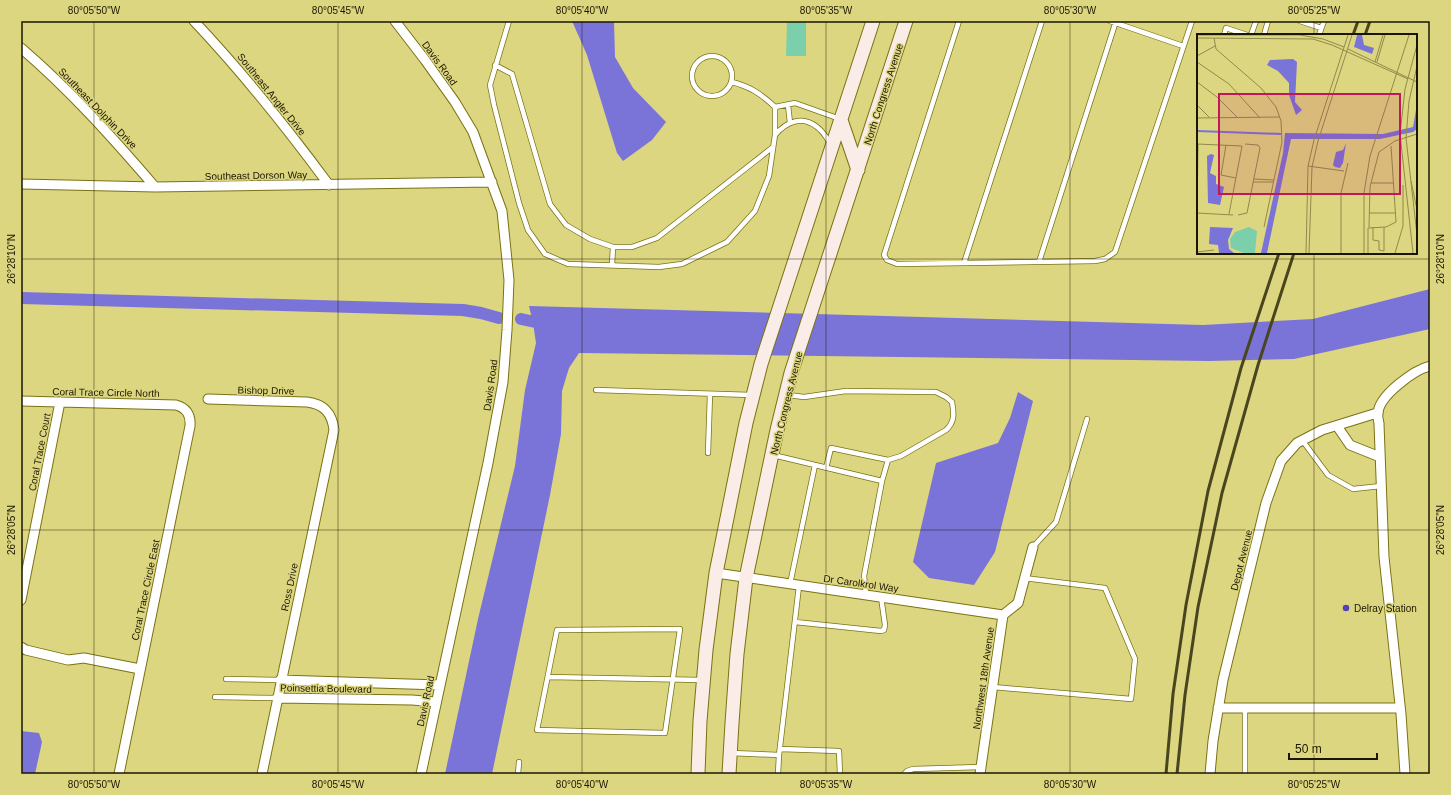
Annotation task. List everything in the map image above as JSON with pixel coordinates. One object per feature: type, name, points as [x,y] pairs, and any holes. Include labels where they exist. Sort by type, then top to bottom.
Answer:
[{"type":"main road","points":[[698,774],[704,680],[716,573],[746,424],[761,364],[873,21]]},
{"type":"main road","name":"North Congress Avenue","points":[[729,774],[737,654],[746,578],[786,394],[791,373],[906,21]]},
{"type":"main road","points":[[841,120],[858,170]]},
{"type":"street","name":"Southeast Angler Drive","points":[[194,21],[222,50],[263,98],[329,185]]},
{"type":"street","name":"Davis Road","points":[[395,21],[455,102],[474,132],[502,211],[510,280],[503,382],[488,463],[421,774]]},
{"type":"street","name":"Southeast Dolphin Drive","points":[[21,48],[80,104],[116,142],[155,187]]},
{"type":"street","name":"Southeast Dorson Way","points":[[21,184],[155,187],[492,182]]},
{"type":"street","points":[[1405,774],[1400,708],[1384,557],[1379,424],[1377,413],[1386,397],[1398,384],[1411,374],[1430,366]]},
{"type":"street","name":"Bishop Drive","points":[[208,399],[307,402],[316,403],[323,407]]},
{"type":"street","name":"Coral Trace Circle North","points":[[21,401],[176,404],[188,411]]},
{"type":"street","name":"Coral Trace Court","points":[[21,600],[60,402]]},
{"type":"street","name":"Ross Drive","points":[[262,774],[280,680],[334,430],[331,417],[323,407]]},
{"type":"street","name":"Coral Trace Circle East","points":[[119,774],[190,426],[190,416],[188,411]]},
{"type":"street","name":"Depot Avenue","points":[[1210,774],[1223,680],[1266,503],[1281,461],[1297,443],[1322,430],[1377,413]]},
{"type":"street","points":[[1337,426],[1350,445],[1380,457]]},
{"type":"street","name":"Northwest 18th Avenue","points":[[981,770],[1003,615],[1018,603],[1033,547]]},
{"type":"street","name":"Dr Carolkrol Way","points":[[716,573],[1003,615]]},
{"type":"street","points":[[21,647],[26,650],[68,660],[84,658],[140,669]]},
{"type":"street","name":"Poinsettia Boulevard","points":[[280,680],[440,685]]},
{"type":"street","name":"Poinsettia Boulevard","points":[[277,698],[412,700],[436,702]]},
{"type":"street","points":[[1218,708],[1400,708]]},
{"type":"lane","points":[[509,21],[490,85],[493,98],[519,203],[528,230],[545,254],[568,264],[659,267],[682,264],[727,242],[755,211],[769,176],[775,135],[774,107],[757,92],[745,85],[732,82]]},
{"type":"lane","points":[[959,21],[884,255],[888,260],[898,264],[1095,261],[1105,259],[1115,252],[1192,21]]},
{"type":"lane","points":[[964,263],[1042,21]]},
{"type":"lane","points":[[1251,34],[1256,21]]},
{"type":"lane","points":[[1264,34],[1268,21]]},
{"type":"lane","points":[[1300,21],[1321,28]]},
{"type":"lane","points":[[1319,34],[1324,21]]},
{"type":"lane","points":[[1038,262],[1114,22],[1183,46]]},
{"type":"lane","points":[[1224,34],[1226,28],[1245,34]]},
{"type":"lane","points":[[704,57],[721,57],[730,65],[732,70],[732,82],[726,92],[721,95],[704,95],[695,87],[692,70],[704,57]]},
{"type":"lane","points":[[495,65],[512,74],[550,204],[566,225],[590,239],[613,247],[632,247],[657,238],[773,147]]},
{"type":"lane","points":[[774,107],[795,103],[841,120]]},
{"type":"lane","points":[[788,105],[790,122]]},
{"type":"lane","points":[[775,135],[782,127],[790,122],[809,122],[817,127],[833,146]]},
{"type":"lane","points":[[612,265],[613,247]]},
{"type":"lane","points":[[596,390],[754,395]]},
{"type":"lane","points":[[786,394],[804,397],[846,391],[936,392],[946,396],[952,402],[954,413],[951,425],[946,430],[901,456],[888,460],[831,448],[826,468]]},
{"type":"lane","points":[[708,453],[710,394]]},
{"type":"lane","points":[[1033,547],[1056,522],[1087,419]]},
{"type":"lane","points":[[1302,440],[1328,475],[1353,489],[1381,486]]},
{"type":"lane","points":[[772,455],[882,481]]},
{"type":"lane","points":[[866,595],[864,576],[882,481],[888,460]]},
{"type":"lane","points":[[778,774],[795,622],[795,585],[815,465]]},
{"type":"lane","points":[[993,687],[1131,699],[1135,659],[1105,588],[1024,578]]},
{"type":"lane","points":[[795,622],[881,631],[884,630],[885,625],[881,597]]},
{"type":"lane","points":[[680,629],[665,733],[537,730],[548,677],[557,630],[680,629]]},
{"type":"lane","points":[[548,677],[704,680]]},
{"type":"lane","name":"Poinsettia Boulevard","points":[[226,679],[280,680]]},
{"type":"lane","name":"Poinsettia Boulevard","points":[[215,697],[277,698]]},
{"type":"lane","points":[[1245,708],[1245,774]]},
{"type":"lane","points":[[780,749],[839,751],[840,774]]},
{"type":"lane","points":[[730,752],[779,755]]},
{"type":"lane","points":[[518,774],[519,762]]},
{"type":"lane","points":[[904,774],[907,771],[914,769],[981,770]]},
{"type":"green space","points":[[787,21],[806,21],[806,56],[786,56]]},
{"type":"shaded area","points":[[572,21],[614,21],[615,57],[633,88],[666,122],[652,140],[623,161],[617,153],[587,55]]},
{"type":"shaded area","points":[[1430,289],[1430,329],[1294,359],[1209,361],[579,353],[569,368],[562,391],[561,434],[550,495],[492,774],[445,774],[478,619],[515,466],[525,390],[536,343],[529,306],[1203,325],[1313,319]]},
{"type":"shaded area","points":[[1018,392],[1033,401],[995,552],[974,585],[929,578],[913,562],[936,463],[998,443],[1010,418]]},
{"type":"shaded area","points":[[21,731],[39,733],[42,742],[35,774],[21,774]]},
{"type":"waterway","points":[[21,298],[463,310],[499,318]]},
{"type":"waterway","points":[[521,319],[549,325]]},
{"type":"railway","points":[[1353,34],[1358,21]]},
{"type":"railway","points":[[1365,34],[1370,21]]},
{"type":"railway","points":[[1166,774],[1173,694],[1186,605],[1208,491],[1241,368],[1279,254]]},
{"type":"railway","points":[[1177,774],[1185,695],[1198,607],[1222,493],[1258,365],[1294,254]]},
{"type":"place","name":"Delray Station","points":[[1346,608]]}]
